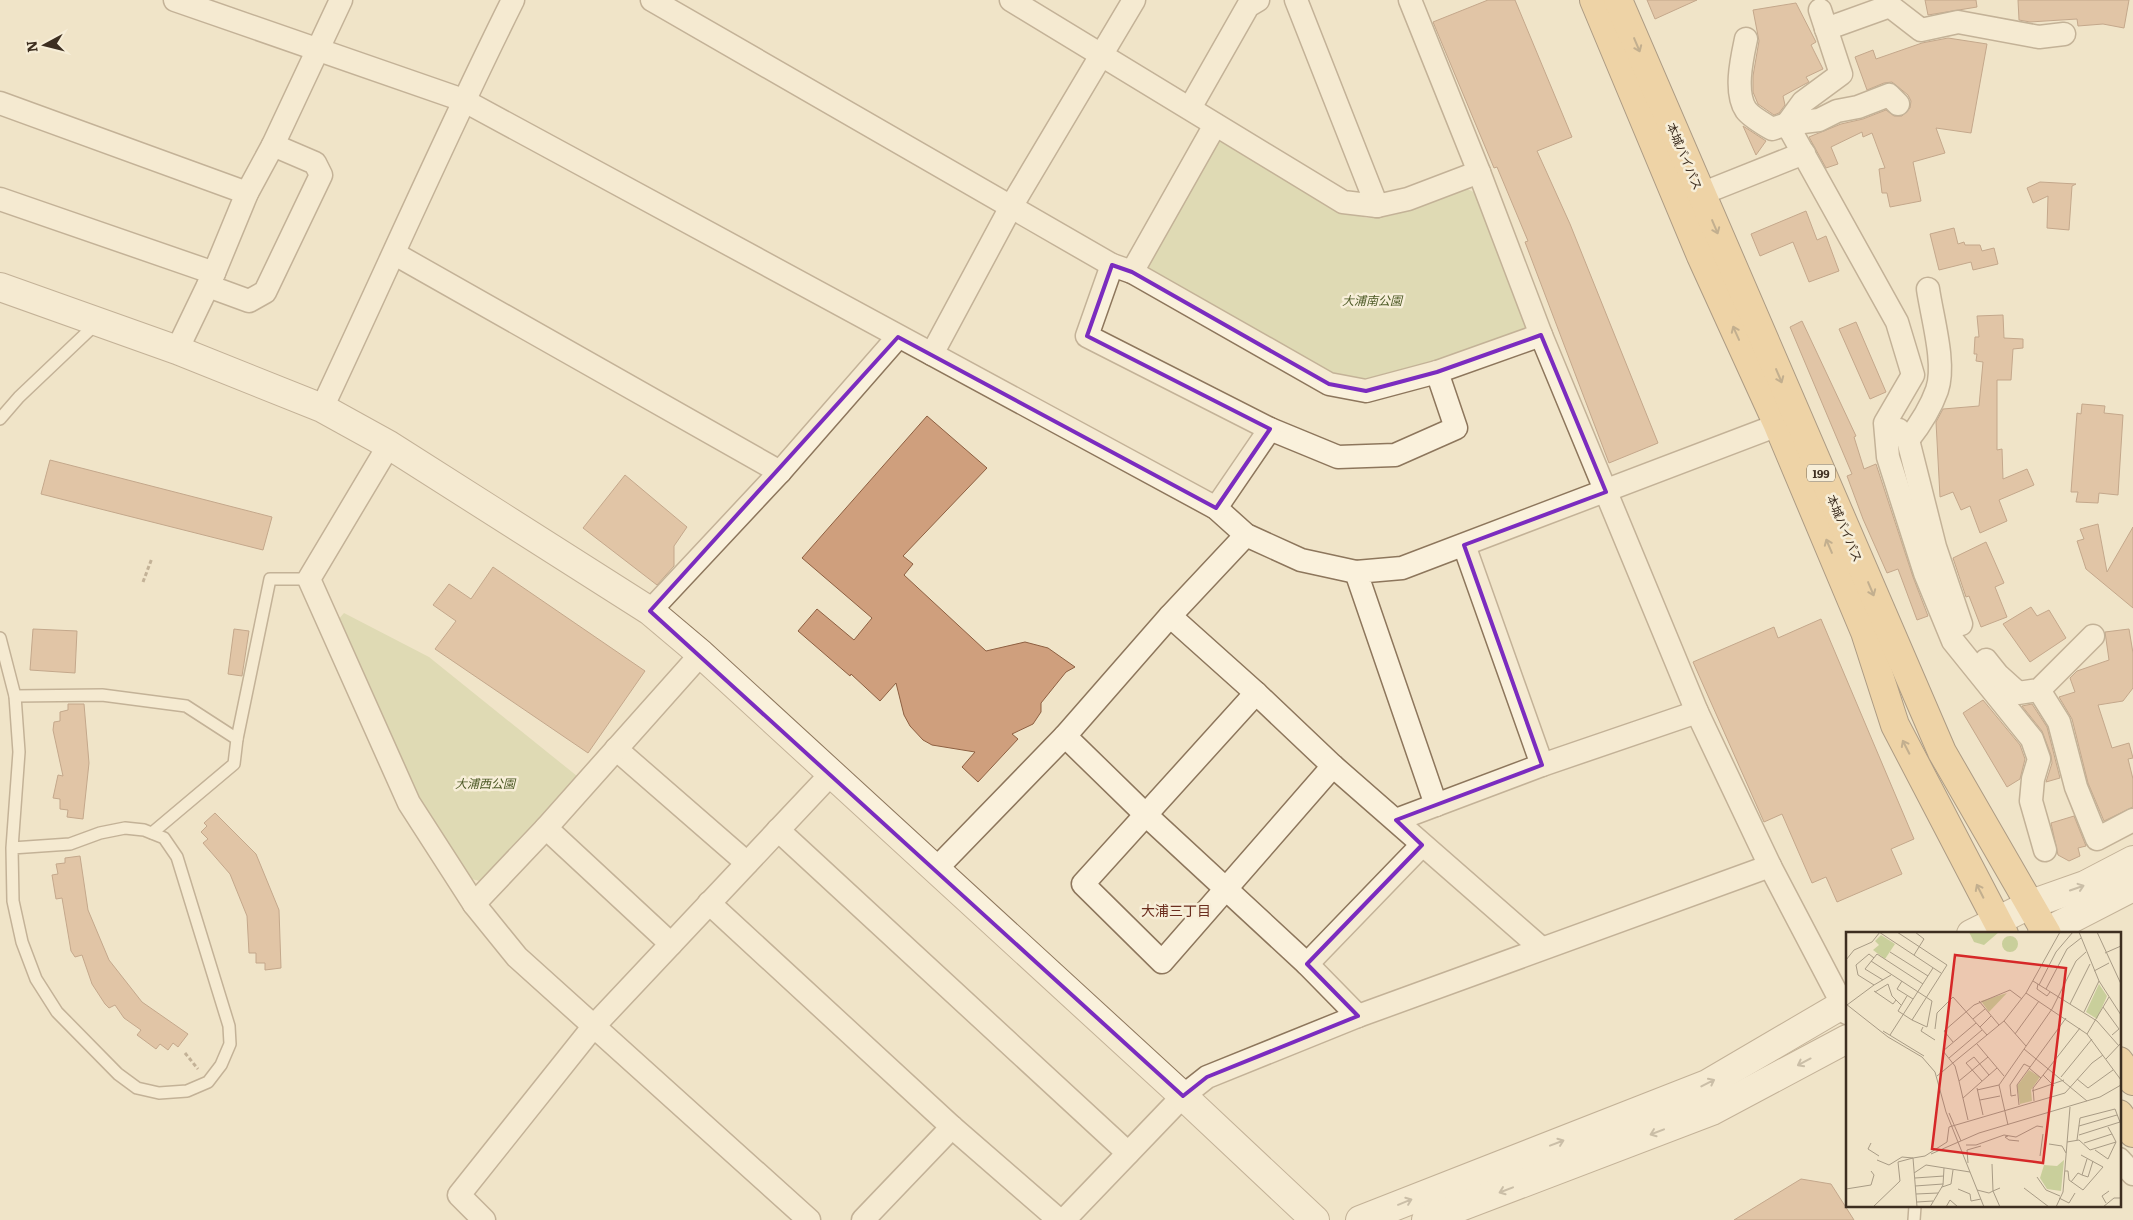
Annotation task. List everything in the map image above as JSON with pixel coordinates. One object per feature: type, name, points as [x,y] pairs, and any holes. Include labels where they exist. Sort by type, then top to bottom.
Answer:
[{"type":"highway","name":"本城バイパス","points":[[1594,0],[1702,256],[1778,425],[1865,632],[1895,724],[1999,927]]},
{"type":"highway","name":"本城バイパス","points":[[1618,0],[1942,752],[2031,904],[2045,932]]},
{"type":"highway","points":[[2120,1062],[2133,1081]]},
{"type":"highway","points":[[2120,1115],[2133,1133]]},
{"type":"street","points":[[175,0],[319,48],[463,100],[1216,508],[1246,535],[1301,560],[1356,572],[1402,568],[1778,425]]},
{"type":"street","points":[[177,350],[211,280],[247,193],[273,145],[341,0]]},
{"type":"street","points":[[322,408],[395,254],[463,100],[513,0]]},
{"type":"street","points":[[652,0],[1329,384],[1366,391],[1437,372],[1541,335]]},
{"type":"street","points":[[1011,0],[1343,202],[1377,206],[1408,199],[1479,172]]},
{"type":"street","points":[[932,354],[1012,205],[1134,0]]},
{"type":"street","points":[[1190,108],[1248,6],[1258,0]]},
{"type":"street","points":[[1296,0],[1377,206]]},
{"type":"street","points":[[1360,1220],[1707,1084],[1845,1007],[1770,866],[1697,712],[1541,335],[1479,172],[1410,0]]},
{"type":"street","points":[[1788,124],[1803,102],[1841,74],[1823,20],[1890,6],[1921,30],[1958,22],[2039,36],[2064,34]]},
{"type":"street","points":[[1746,39],[1740,69],[1742,98],[1746,110],[1772,129],[1788,124],[1819,120],[1837,110],[1858,107],[1890,96],[1898,104]]},
{"type":"street","points":[[0,103],[247,193]]},
{"type":"street","points":[[1788,124],[1897,322],[1913,375],[1885,423],[1888,456],[1925,573],[1953,641],[2032,739],[2039,759],[2033,778],[2031,801],[2046,850]]},
{"type":"street","points":[[1215,125],[1122,268],[1087,336],[1270,429],[1338,458],[1395,455],[1456,428],[1437,372]]},
{"type":"street","points":[[0,199],[211,280],[249,301],[265,292],[321,175],[315,163],[273,145]]},
{"type":"street","points":[[1701,194],[1804,154]]},
{"type":"street","points":[[395,254],[780,472]]},
{"type":"street","points":[[0,287],[177,350],[322,408],[389,445],[650,611],[702,654],[830,774],[1183,1096],[1315,1220]]},
{"type":"street","points":[[1908,440],[1917,428],[1937,389],[1940,368],[1928,290]]},
{"type":"street","points":[[650,611],[780,472],[898,337]]},
{"type":"street","points":[[1890,414],[1902,435],[1908,440],[1935,547],[1963,629],[1998,675],[2018,693],[2039,690],[2093,636]]},
{"type":"street","points":[[1216,508],[1270,429]]},
{"type":"street","points":[[389,445],[309,579],[408,803],[474,904],[516,957],[809,1220]]},
{"type":"street","points":[[936,870],[1065,736],[1170,616],[1246,535]]},
{"type":"street","points":[[1464,546],[1542,765]]},
{"type":"street","points":[[1356,572],[1436,805]]},
{"type":"street","points":[[1170,616],[1256,692],[1333,766],[1541,948]]},
{"type":"street","points":[[474,904],[546,828],[702,654]]},
{"type":"street","points":[[2039,690],[2059,722],[2076,787],[2097,839],[2133,820]]},
{"type":"street","points":[[1256,692],[1083,884],[1162,962],[1333,766]]},
{"type":"street","points":[[1396,820],[1542,765],[1697,712]]},
{"type":"street","points":[[1065,736],[1225,890],[1307,964],[1358,1016]]},
{"type":"street","points":[[616,749],[747,863]]},
{"type":"street","points":[[484,1220],[459,1195],[593,1027],[830,774]]},
{"type":"street","points":[[546,828],[671,944]]},
{"type":"street","points":[[778,830],[1128,1153]]},
{"type":"street","points":[[1307,964],[1422,845]]},
{"type":"street","points":[[1979,932],[1999,927],[2031,904],[2085,885],[2133,860]]},
{"type":"street","points":[[1064,1220],[1183,1096],[1208,1077],[1358,1016],[1770,866]]},
{"type":"street","points":[[2047,932],[2133,887]]},
{"type":"street","points":[[709,903],[952,1126],[1059,1220]]},
{"type":"street","points":[[1426,1220],[1712,1111],[1846,1040]]},
{"type":"street","points":[[863,1220],[952,1126]]},
{"type":"street","points":[[2120,1160],[2133,1174]]},
{"type":"lane","points":[[0,420],[19,397],[98,322]]},
{"type":"lane","points":[[152,833],[234,764],[237,739],[270,579],[309,579]]},
{"type":"lane","points":[[0,638],[15,696],[19,752],[12,848],[13,901],[22,942],[36,979],[56,1012],[118,1074],[136,1088],[159,1093],[187,1091],[208,1082],[221,1064],[230,1044],[229,1026],[178,857],[164,838],[152,833],[125,828],[100,832],[70,844],[12,848]]},
{"type":"lane","points":[[15,696],[102,694],[186,706],[237,739]]},
{"type":"path","points":[[144,582],[152,558]]},
{"type":"path","points":[[186,1053],[208,1082]]},
{"type":"highlighted area","points":[[1112,265],[1132,272],[1329,384],[1366,391],[1437,372],[1541,335],[1606,492],[1464,545],[1542,765],[1396,820],[1422,845],[1307,964],[1358,1016],[1207,1077],[1183,1096],[650,611],[898,337],[1216,508],[1270,429],[1087,336]]},
{"type":"green space","name":"大浦南公園","points":[[1221,140],[1345,212],[1367,218],[1394,215],[1467,189],[1476,193],[1528,322],[1524,331],[1403,376],[1366,383],[1334,376],[1149,272],[1145,263],[1213,144]]},
{"type":"green space","name":"大浦西公園","points":[[344,613],[429,657],[577,776],[484,882],[467,878],[409,786],[337,621]]},
{"type":"building","points":[[1488,0],[1515,0],[1572,137],[1537,151],[1570,224],[1658,443],[1609,463],[1525,242],[1528,241],[1497,167],[1494,168],[1433,22]]},
{"type":"building","points":[[1647,0],[1697,0],[1655,19]]},
{"type":"building","points":[[1925,0],[1976,0],[1977,7],[1928,15]]},
{"type":"building","points":[[2018,0],[2129,0],[2124,28],[2103,24],[2078,26],[2077,19],[2030,22],[2019,20]]},
{"type":"building","points":[[1796,3],[1816,42],[1811,45],[1823,69],[1806,77],[1809,82],[1783,96],[1785,105],[1779,113],[1774,115],[1758,104],[1753,92],[1753,76],[1759,41],[1753,10]]},
{"type":"building","points":[[1948,38],[1987,44],[1971,133],[1936,128],[1945,153],[1913,162],[1921,201],[1890,207],[1887,193],[1882,193],[1879,169],[1885,168],[1872,133],[1863,137],[1862,132],[1831,147],[1838,164],[1826,168],[1809,137],[1841,124],[1863,119],[1886,110],[1894,116],[1902,116],[1910,108],[1911,101],[1908,95],[1892,82],[1867,90],[1855,57],[1873,50],[1876,59],[1922,43]]},
{"type":"building","points":[[1743,126],[1766,141],[1756,155]]},
{"type":"building","points":[[2040,182],[2076,184],[2072,186],[2069,230],[2047,228],[2048,196],[2033,203],[2027,188]]},
{"type":"building","points":[[1806,211],[1817,240],[1826,236],[1839,271],[1809,282],[1793,242],[1760,256],[1751,234]]},
{"type":"building","points":[[1954,228],[1958,244],[1964,242],[1965,245],[1980,245],[1982,251],[1994,248],[1998,264],[1973,270],[1971,262],[1939,270],[1930,234]]},
{"type":"building","points":[[2003,315],[2004,338],[2023,339],[2023,348],[2013,349],[2011,380],[1997,380],[1997,450],[2002,449],[2003,479],[2027,469],[2034,485],[1999,500],[2007,521],[1980,533],[1970,506],[1961,510],[1953,492],[1940,497],[1936,422],[1943,409],[1979,406],[1983,362],[1976,361],[1977,354],[1974,354],[1975,337],[1979,337],[1977,316]]},
{"type":"building","points":[[1802,321],[1856,436],[1854,437],[1864,469],[1876,464],[1913,577],[1928,616],[1917,620],[1898,569],[1887,573],[1863,519],[1847,476],[1852,474],[1790,327]]},
{"type":"building","points":[[1856,322],[1886,392],[1870,399],[1839,329]]},
{"type":"building","points":[[2082,404],[2105,406],[2104,413],[2123,415],[2118,495],[2099,493],[2098,503],[2076,502],[2078,492],[2071,492],[2077,413],[2081,414]]},
{"type":"building","points":[[927,416],[987,468],[903,556],[913,564],[904,575],[986,651],[1025,642],[1048,648],[1075,667],[1066,672],[1041,703],[1041,712],[1033,724],[1012,734],[1018,739],[978,782],[962,767],[975,752],[932,745],[923,740],[910,726],[904,715],[896,683],[880,701],[851,674],[850,676],[798,631],[817,609],[854,640],[872,618],[802,558]]},
{"type":"building","points":[[50,460],[272,517],[263,550],[41,494]]},
{"type":"building","points":[[625,475],[687,527],[674,546],[674,566],[657,585],[583,528]]},
{"type":"building","points":[[2098,524],[2107,572],[2133,527],[2133,608],[2086,569],[2077,541],[2084,539],[2080,529]]},
{"type":"building","points":[[1986,542],[2004,583],[1995,587],[2007,617],[1981,627],[1969,596],[1966,597],[1953,558]]},
{"type":"building","points":[[493,567],[645,671],[588,753],[435,649],[456,621],[433,605],[449,584],[471,599]]},
{"type":"building","points":[[2031,607],[2037,616],[2049,610],[2066,638],[2030,662],[2003,624]]},
{"type":"building","points":[[1821,619],[1914,839],[1891,849],[1902,874],[1837,902],[1826,877],[1812,883],[1782,814],[1764,822],[1693,662],[1774,627],[1778,638]]},
{"type":"building","points":[[33,629],[77,631],[75,673],[30,670]]},
{"type":"building","points":[[234,629],[249,631],[242,676],[228,674]]},
{"type":"building","points":[[2129,629],[2133,653],[2133,688],[2123,701],[2098,705],[2112,748],[2129,743],[2133,758],[2128,759],[2133,779],[2133,807],[2104,821],[2088,783],[2072,719],[2059,697],[2075,692],[2070,678],[2077,671],[2109,660],[2105,632]]},
{"type":"building","points":[[1983,700],[2020,745],[2025,759],[2020,779],[2007,787],[1963,713]]},
{"type":"building","points":[[68,704],[84,704],[89,763],[83,819],[67,817],[68,810],[60,809],[60,799],[53,798],[58,775],[63,776],[53,730],[54,722],[60,721],[60,712],[68,710]]},
{"type":"building","points":[[2032,704],[2047,727],[2060,778],[2046,782],[2052,763],[2051,755],[2042,731],[2022,706]]},
{"type":"building","points":[[215,813],[256,854],[279,910],[281,968],[265,970],[265,963],[256,963],[256,953],[249,953],[247,916],[230,874],[203,843],[208,839],[201,832],[207,826],[204,823]]},
{"type":"building","points":[[2074,816],[2086,846],[2078,848],[2080,856],[2069,861],[2058,855],[2051,823]]},
{"type":"building","points":[[80,856],[88,910],[109,960],[142,1002],[188,1034],[178,1047],[173,1043],[168,1050],[160,1044],[156,1049],[137,1035],[141,1030],[124,1018],[115,1005],[109,1008],[105,1004],[92,984],[82,955],[75,957],[71,951],[62,898],[56,899],[52,875],[58,874],[56,864],[65,863],[65,858]]},
{"type":"building","points":[[1801,1179],[1831,1184],[1854,1220],[1734,1220]]},
{"type":"district","name":"大浦三丁目","points":[[1176,910]]}]
